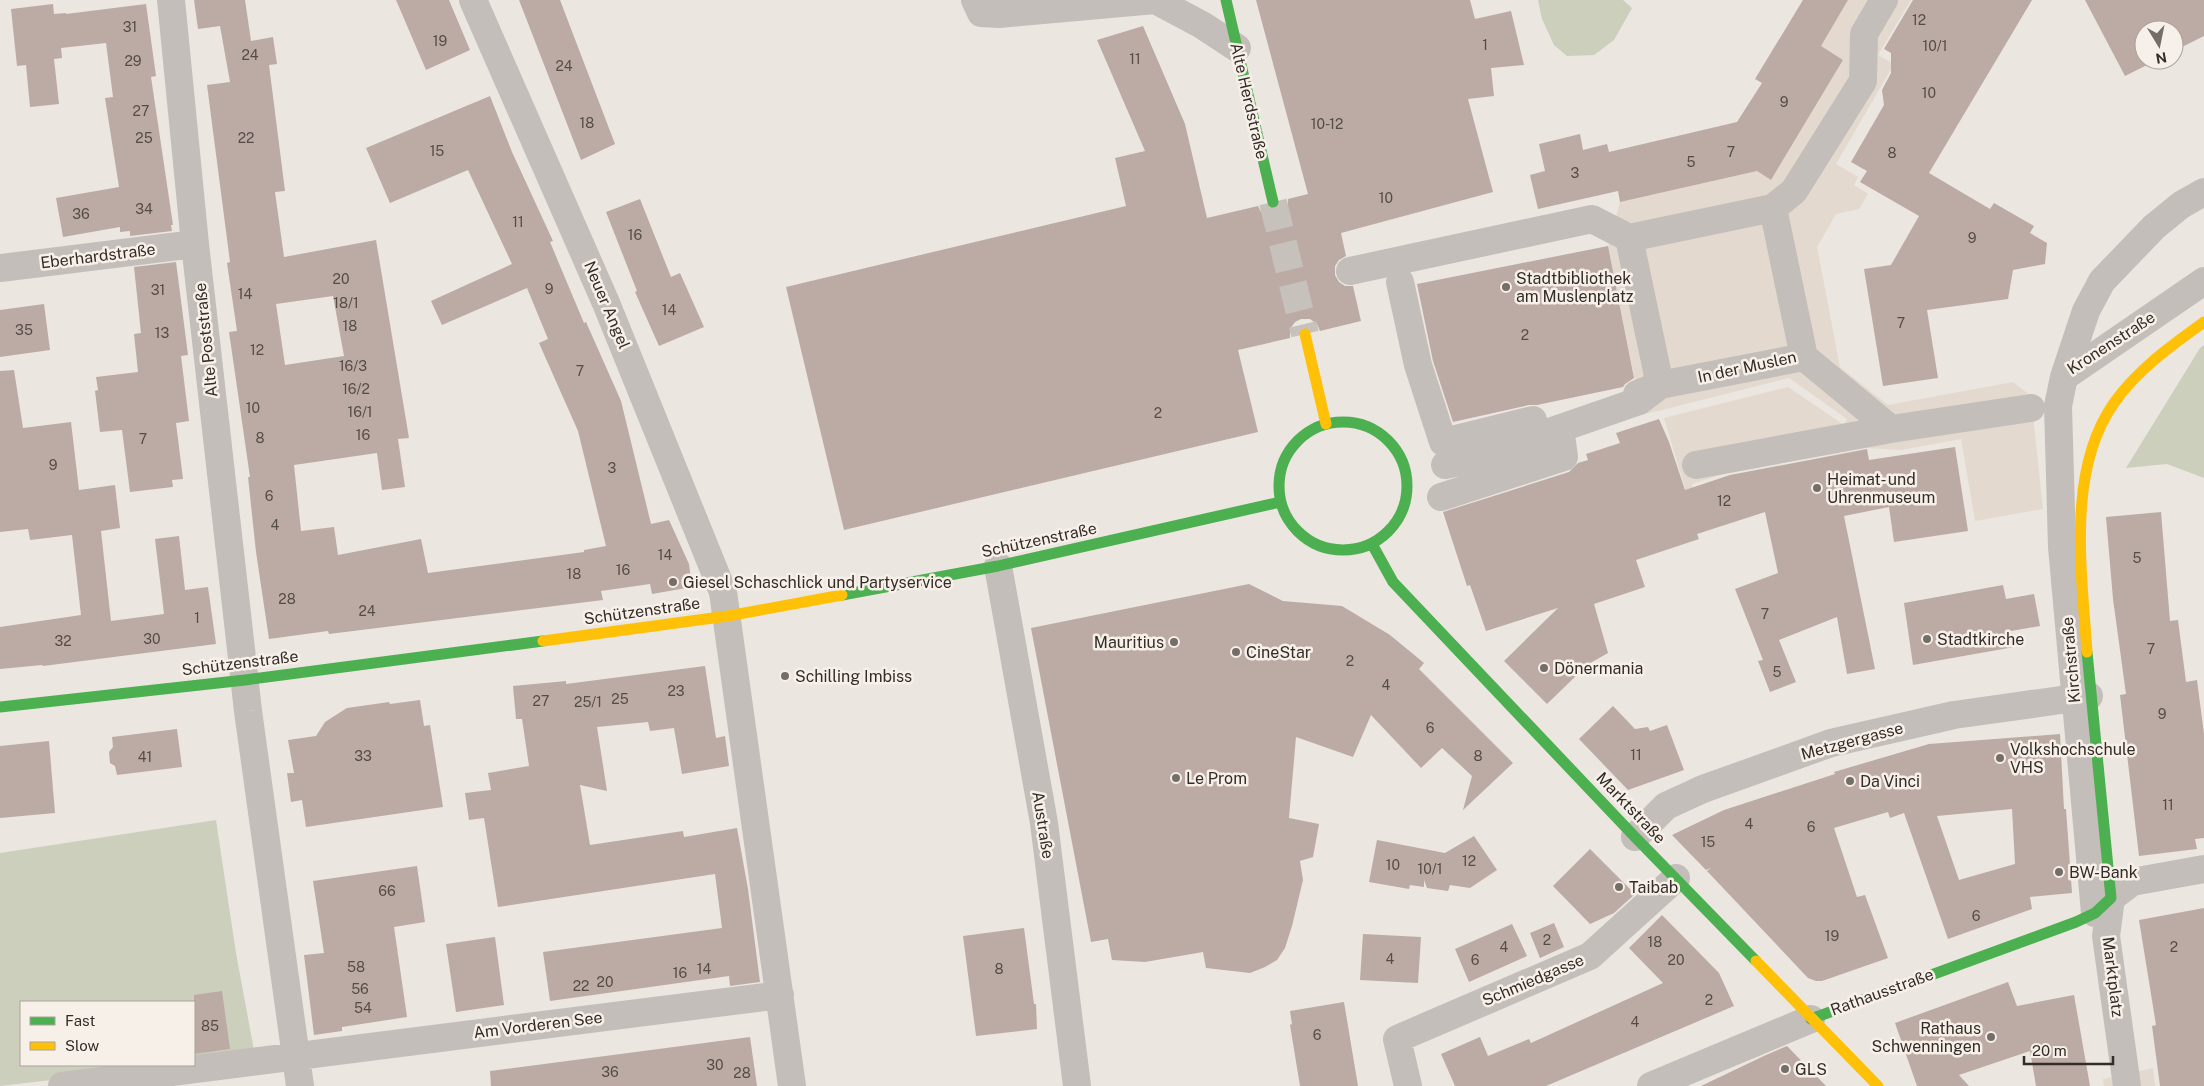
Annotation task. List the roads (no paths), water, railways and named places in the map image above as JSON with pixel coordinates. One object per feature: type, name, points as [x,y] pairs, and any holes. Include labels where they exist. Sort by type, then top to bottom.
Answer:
[{"type":"main road","name":"Alte Herdstraße","points":[[1226,0],[1273,202]]},
{"type":"main road","name":"Kirchstraße","points":[[2082,697],[2080,540],[2087,468],[2096,435],[2110,408],[2135,378],[2170,346],[2204,322]]},
{"type":"main road","points":[[1304,334],[1326,424]]},
{"type":"main road","points":[[1349,422],[1372,429],[1391,443],[1404,464],[1408,487],[1404,510],[1391,530],[1372,544],[1350,551],[1326,549],[1306,539],[1290,523],[1280,502],[1279,482],[1283,463],[1293,446],[1308,433],[1326,424],[1349,422]]},
{"type":"main road","name":"Schützenstraße","points":[[0,708],[245,680],[728,616],[998,566],[1280,502]]},
{"type":"main road","name":"Marktstraße","points":[[1372,544],[1393,582],[1635,837],[1878,1086]]},
{"type":"main road","name":"Rathausstraße","points":[[1811,1019],[2076,922],[2103,906]]},
{"type":"street","name":"Alte Poststraße","points":[[171,0],[195,244],[245,680]]},
{"type":"street","name":"Neuer Angel","points":[[472,0],[606,303],[723,592],[728,616]]},
{"type":"street","points":[[975,0],[981,13],[999,14],[1156,0],[1202,25],[1237,48]]},
{"type":"street","points":[[1350,271],[1592,219],[1630,238],[1773,208],[1794,191],[1863,81],[1864,34],[1884,0]]},
{"type":"street","name":"Kronenstraße","points":[[2064,377],[2086,311],[2102,281],[2154,227],[2181,205],[2204,192]]},
{"type":"street","name":"In der Muslen","points":[[1444,454],[1469,460],[1639,401],[1649,389],[1804,357],[1773,208]]},
{"type":"street","points":[[1630,238],[1649,389]]},
{"type":"street","name":"Eberhardstraße","points":[[0,268],[195,244]]},
{"type":"street","name":"Kronenstraße","points":[[2064,377],[2204,281]]},
{"type":"street","points":[[1400,282],[1418,366],[1444,454],[1533,420]]},
{"type":"street","points":[[1804,357],[1891,429]]},
{"type":"street","name":"Kirchstraße","points":[[2064,377],[2058,406],[2062,547],[2082,697],[2103,906]]},
{"type":"street","name":"Kirchstraße","points":[[2058,406],[2080,540]]},
{"type":"street","points":[[1696,465],[1891,429],[2031,408]]},
{"type":"street","points":[[1441,496],[1564,457],[1560,428]]},
{"type":"street","name":"Austraße","points":[[998,566],[1044,823],[1077,1086]]},
{"type":"street","points":[[728,616],[792,1086]]},
{"type":"street","points":[[245,680],[300,1086]]},
{"type":"street","name":"Metzgergasse","points":[[1635,837],[1666,806],[1703,789],[1831,743],[1954,715],[2082,697]]},
{"type":"street","points":[[2103,906],[2132,882],[2204,869]]},
{"type":"street","name":"Schmiedgasse","points":[[1408,1086],[1397,1039],[1590,956],[1676,878]]},
{"type":"street","name":"Marktplatz","points":[[2103,906],[2127,1080]]},
{"type":"street","name":"Am Vorderen See","points":[[62,1086],[780,995]]},
{"type":"street","name":"Rathausstraße","points":[[1651,1086],[1811,1019]]},
{"type":"tunnel","points":[[1273,202],[1305,334]]},
{"type":"place","name":"Stadtbibliothek am Muslenplatz","points":[[1506,287]]},
{"type":"place","name":"Heimat- und Uhrenmuseum","points":[[1817,488]]},
{"type":"place","name":"Giesel Schaschlick und Partyservice","points":[[673,582]]},
{"type":"place","name":"Stadtkirche","points":[[1927,639]]},
{"type":"place","name":"Mauritius","points":[[1174,642]]},
{"type":"place","name":"CineStar","points":[[1236,652]]},
{"type":"place","name":"Dönermania","points":[[1544,668]]},
{"type":"place","name":"Schilling Imbiss","points":[[785,676]]},
{"type":"place","name":"Volkshochschule VHS","points":[[2000,758]]},
{"type":"place","name":"Le Prom","points":[[1176,778]]},
{"type":"place","name":"Da Vinci","points":[[1850,781]]},
{"type":"place","name":"BW-Bank","points":[[2059,872]]},
{"type":"place","name":"Taibab","points":[[1619,887]]},
{"type":"place","name":"Rathaus Schwenningen","points":[[1991,1037]]},
{"type":"place","name":"GLS","points":[[1785,1069]]}]
